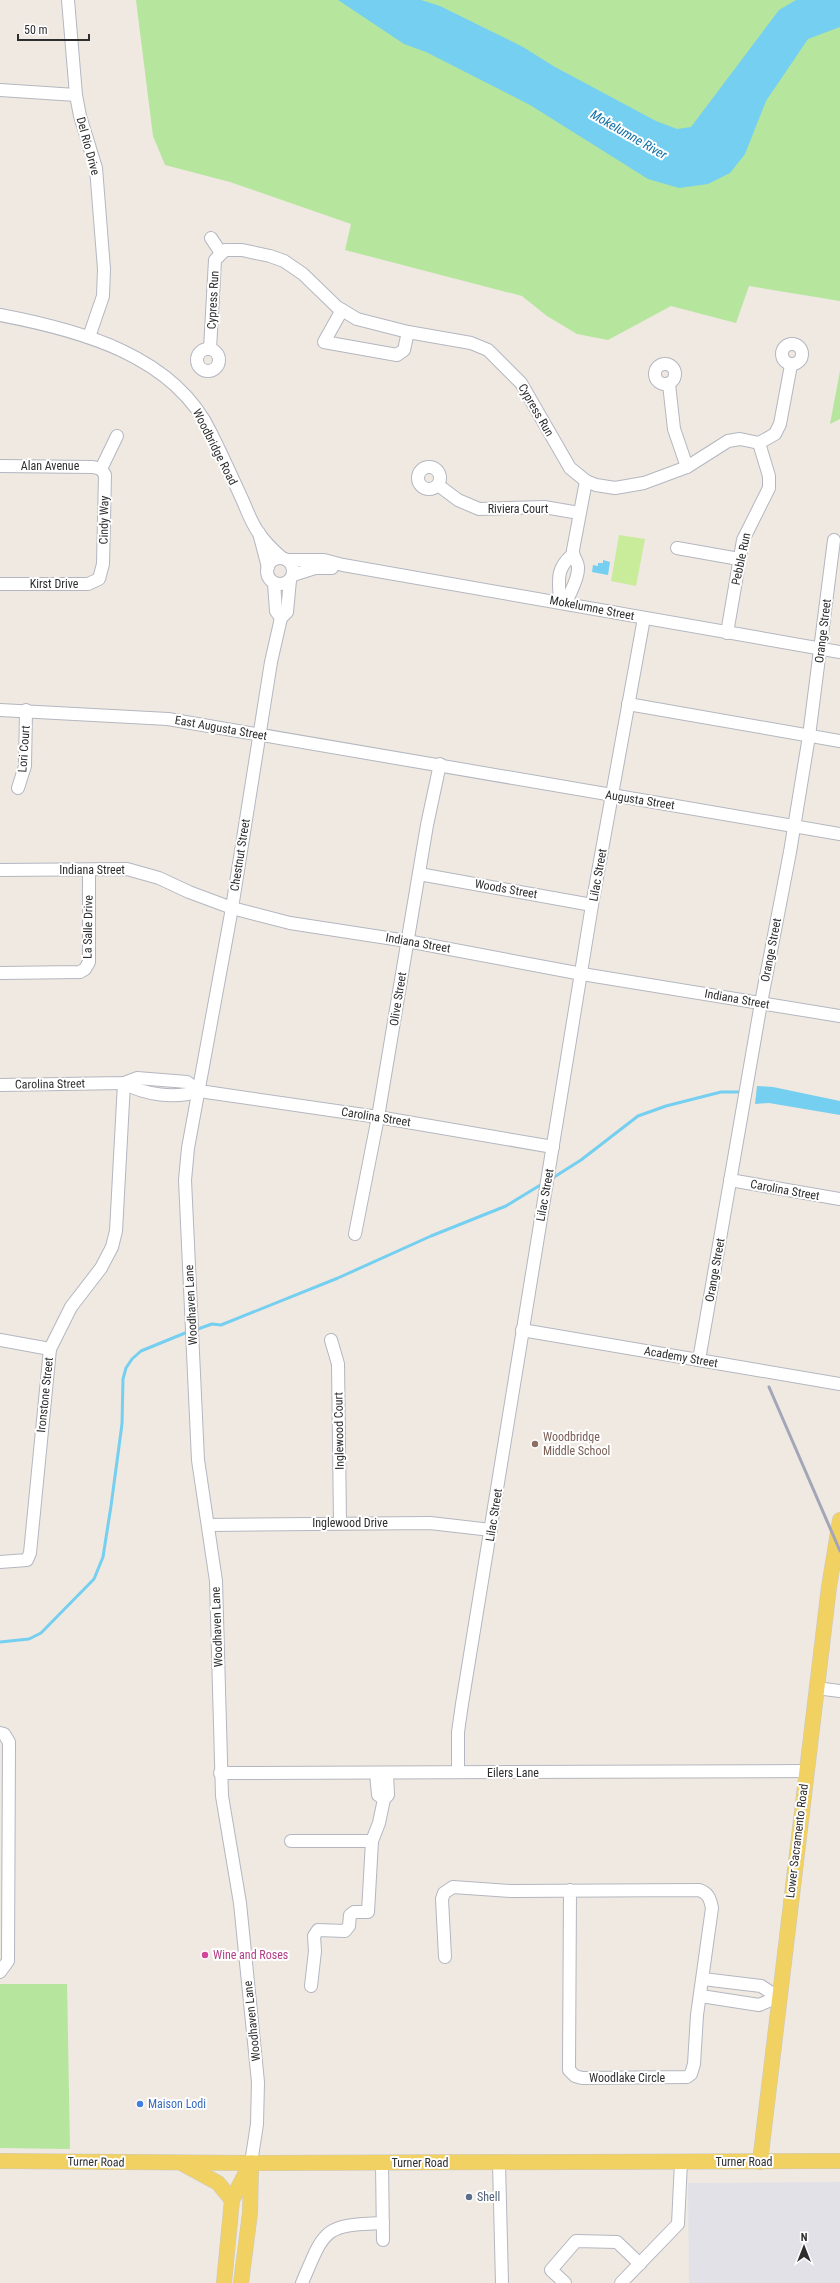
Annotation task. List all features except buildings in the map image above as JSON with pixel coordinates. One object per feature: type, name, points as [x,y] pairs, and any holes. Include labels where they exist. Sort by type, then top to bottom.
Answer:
[{"type":"main road","name":"Lower Sacramento Road","points":[[760,2162],[778,1997],[816,1688],[829,1587],[840,1520]]},
{"type":"main road","name":"Turner Road","points":[[0,2162],[251,2164],[840,2161]]},
{"type":"main road","points":[[182,2163],[218,2183],[232,2200]]},
{"type":"main road","points":[[224,2283],[232,2200],[251,2164]]},
{"type":"main road","points":[[241,2283],[250,2213],[251,2164]]},
{"type":"street","name":"Del Rio Drive","points":[[68,0],[76,96],[80,116],[96,168],[104,269],[103,296],[89,338]]},
{"type":"street","points":[[0,90],[76,96]]},
{"type":"street","points":[[212,238],[221,253]]},
{"type":"street","name":"Cypress Run","points":[[210,349],[214,264],[221,253],[234,249],[270,256],[284,261],[297,269],[342,310],[365,322],[408,332],[471,343],[483,347],[493,354],[525,389],[566,463],[586,481],[605,487],[625,487],[666,476],[687,467],[728,441],[740,439],[759,443]]},
{"type":"street","points":[[342,310],[324,342],[397,355],[404,350],[408,332]]},
{"type":"street","name":"Woodbridge Road","points":[[0,315],[50,326],[89,338],[151,367],[170,380],[186,395],[210,431],[259,533],[268,567]]},
{"type":"street","points":[[759,443],[775,434],[780,424],[791,365]]},
{"type":"street","points":[[669,384],[674,429],[687,467]]},
{"type":"street","points":[[101,469],[117,436]]},
{"type":"street","name":"Pebble Run","points":[[727,633],[739,559],[749,525],[764,501],[769,488],[769,476],[759,443]]},
{"type":"street","name":"Alan Avenue","points":[[0,466],[93,466],[101,469]]},
{"type":"street","name":"Cindy Way","points":[[101,469],[105,475],[103,564],[101,572]]},
{"type":"street","points":[[563,602],[559,576],[562,564],[572,555],[586,481]]},
{"type":"street","name":"Riviera Court","points":[[438,486],[458,500],[479,509],[544,507],[579,513]]},
{"type":"street","name":"Woodbridge Road","points":[[259,533],[284,559]]},
{"type":"street","name":"Orange Street","points":[[699,1360],[809,736],[834,540]]},
{"type":"street","points":[[677,548],[739,559]]},
{"type":"street","points":[[563,602],[576,580],[579,567],[572,555]]},
{"type":"street","points":[[274,583],[283,584],[291,577],[292,566],[284,559],[274,560],[268,567],[268,575],[274,583],[276,611],[281,618]]},
{"type":"street","name":"Mokelumne Street","points":[[284,559],[324,560],[343,565],[563,602],[727,633],[840,652]]},
{"type":"street","name":"Mokelumne Street","points":[[291,577],[315,568],[343,565]]},
{"type":"street","name":"Kirst Drive","points":[[0,584],[88,584],[99,579],[101,572]]},
{"type":"street","name":"Chestnut Street","points":[[199,1091],[232,908],[271,662],[281,618],[287,612],[291,577]]},
{"type":"street","name":"Lilac Street","points":[[458,1772],[461,1711],[522,1330],[582,974],[592,904],[644,618]]},
{"type":"street","points":[[628,704],[840,741]]},
{"type":"street","name":"East Augusta Street","points":[[0,710],[26,710],[168,719],[440,764]]},
{"type":"street","name":"Lori Court","points":[[18,788],[25,766],[26,710]]},
{"type":"street","name":"Augusta Street","points":[[440,764],[612,796],[794,825],[840,834]]},
{"type":"street","name":"Olive Street","points":[[355,1234],[378,1117],[427,825],[440,764]]},
{"type":"street","name":"Indiana Street","points":[[0,870],[128,869],[159,878],[189,892],[232,908],[290,923],[407,941],[582,974],[840,1016]]},
{"type":"street","name":"La Salle Drive","points":[[0,973],[80,972],[85,969],[88,962],[89,870]]},
{"type":"street","name":"Woods Street","points":[[419,874],[592,904]]},
{"type":"street","name":"Carolina Street","points":[[0,1085],[124,1083],[138,1091],[184,1096],[199,1091],[378,1117],[553,1147]]},
{"type":"street","name":"Ironstone Street","points":[[0,1562],[20,1562],[27,1560],[50,1349],[71,1307],[101,1268],[113,1242],[118,1210],[124,1083]]},
{"type":"street","name":"Woodhaven Lane","points":[[199,1091],[188,1148],[186,1180],[198,1460],[216,1588],[220,1773],[226,1825],[242,1925],[257,2067],[257,2124],[251,2164]]},
{"type":"street","name":"Carolina Street","points":[[730,1180],[840,1199]]},
{"type":"street","name":"Academy Street","points":[[522,1330],[840,1384]]},
{"type":"street","points":[[0,1340],[50,1349]]},
{"type":"street","name":"Inglewood Court","points":[[331,1340],[338,1364],[340,1523]]},
{"type":"street","name":"Inglewood Drive","points":[[208,1526],[340,1523],[430,1523],[491,1530]]},
{"type":"street","points":[[816,1688],[840,1690]]},
{"type":"street","points":[[0,1972],[8,1961],[9,1742],[2,1733]]},
{"type":"street","name":"Eilers Lane","points":[[220,1773],[806,1771]]},
{"type":"street","points":[[311,1986],[315,1951],[314,1936],[318,1930],[345,1931],[349,1926],[350,1915],[354,1912],[368,1912],[372,1841],[379,1823],[384,1799],[378,1795],[382,1773]]},
{"type":"street","points":[[291,1841],[372,1841]]},
{"type":"street","name":"Woodlake Circle","points":[[445,1958],[442,1899],[446,1891],[453,1887],[511,1891],[570,1890],[699,1890],[705,1892],[710,1899],[712,1908],[701,1996],[697,2014],[694,2064],[691,2074],[687,2077],[582,2078],[574,2076],[569,2070],[570,1890]]},
{"type":"street","points":[[703,1979],[761,1986],[778,1997]]},
{"type":"street","points":[[701,1996],[759,2005],[778,1997]]},
{"type":"street","points":[[499,2162],[502,2283]]},
{"type":"street","points":[[621,2283],[676,2227],[680,2220],[680,2162]]},
{"type":"street","points":[[382,2163],[383,2240]]},
{"type":"street","points":[[302,2283],[318,2246],[331,2230],[347,2224],[383,2223]]},
{"type":"street","points":[[565,2283],[551,2270],[576,2241],[617,2242],[640,2264]]},
{"type":"shaded area","points":[[840,2182],[840,2283],[689,2283],[688,2183]]},
{"type":"green space","points":[[136,0],[840,0],[840,301],[749,286],[736,323],[671,306],[608,340],[577,334],[547,316],[522,296],[345,250],[351,224],[230,182],[165,165],[153,136]]},
{"type":"green space","points":[[840,371],[840,419],[830,424]]},
{"type":"green space","points":[[619,535],[645,539],[636,586],[611,581]]},
{"type":"green space","points":[[0,1984],[67,1984],[70,2149],[0,2148]]},
{"type":"water","name":"Mokelumne River","points":[[338,0],[421,0],[440,6],[523,47],[555,67],[656,121],[677,129],[691,127],[779,10],[796,0],[840,0],[840,27],[808,39],[766,101],[745,154],[730,173],[708,184],[679,188],[648,179],[530,105],[426,52],[404,44]]},
{"type":"water","points":[[603,560],[610,562],[608,575],[592,572],[593,565],[598,566],[598,563],[603,563]]},
{"type":"water","points":[[757,1086],[773,1087],[840,1101],[840,1115],[769,1103],[755,1104]]},
{"type":"waterway","points":[[551,1179],[581,1160],[638,1116],[666,1106],[721,1092],[743,1092]]},
{"type":"waterway","points":[[195,1330],[212,1324],[221,1325],[338,1278],[431,1236],[506,1206],[542,1184]]},
{"type":"waterway","points":[[0,1642],[29,1639],[41,1633],[94,1579],[103,1557],[111,1506],[122,1424],[123,1379],[126,1368],[132,1359],[141,1351],[190,1331]]},
{"type":"railway","points":[[769,1387],[840,1551]]},
{"type":"place","name":"Woodbridge Middle School","points":[[535,1444]]},
{"type":"place","name":"Wine and Roses","points":[[205,1955]]},
{"type":"place","name":"Maison Lodi","points":[[140,2104]]},
{"type":"place","name":"Shell","points":[[469,2197]]}]
